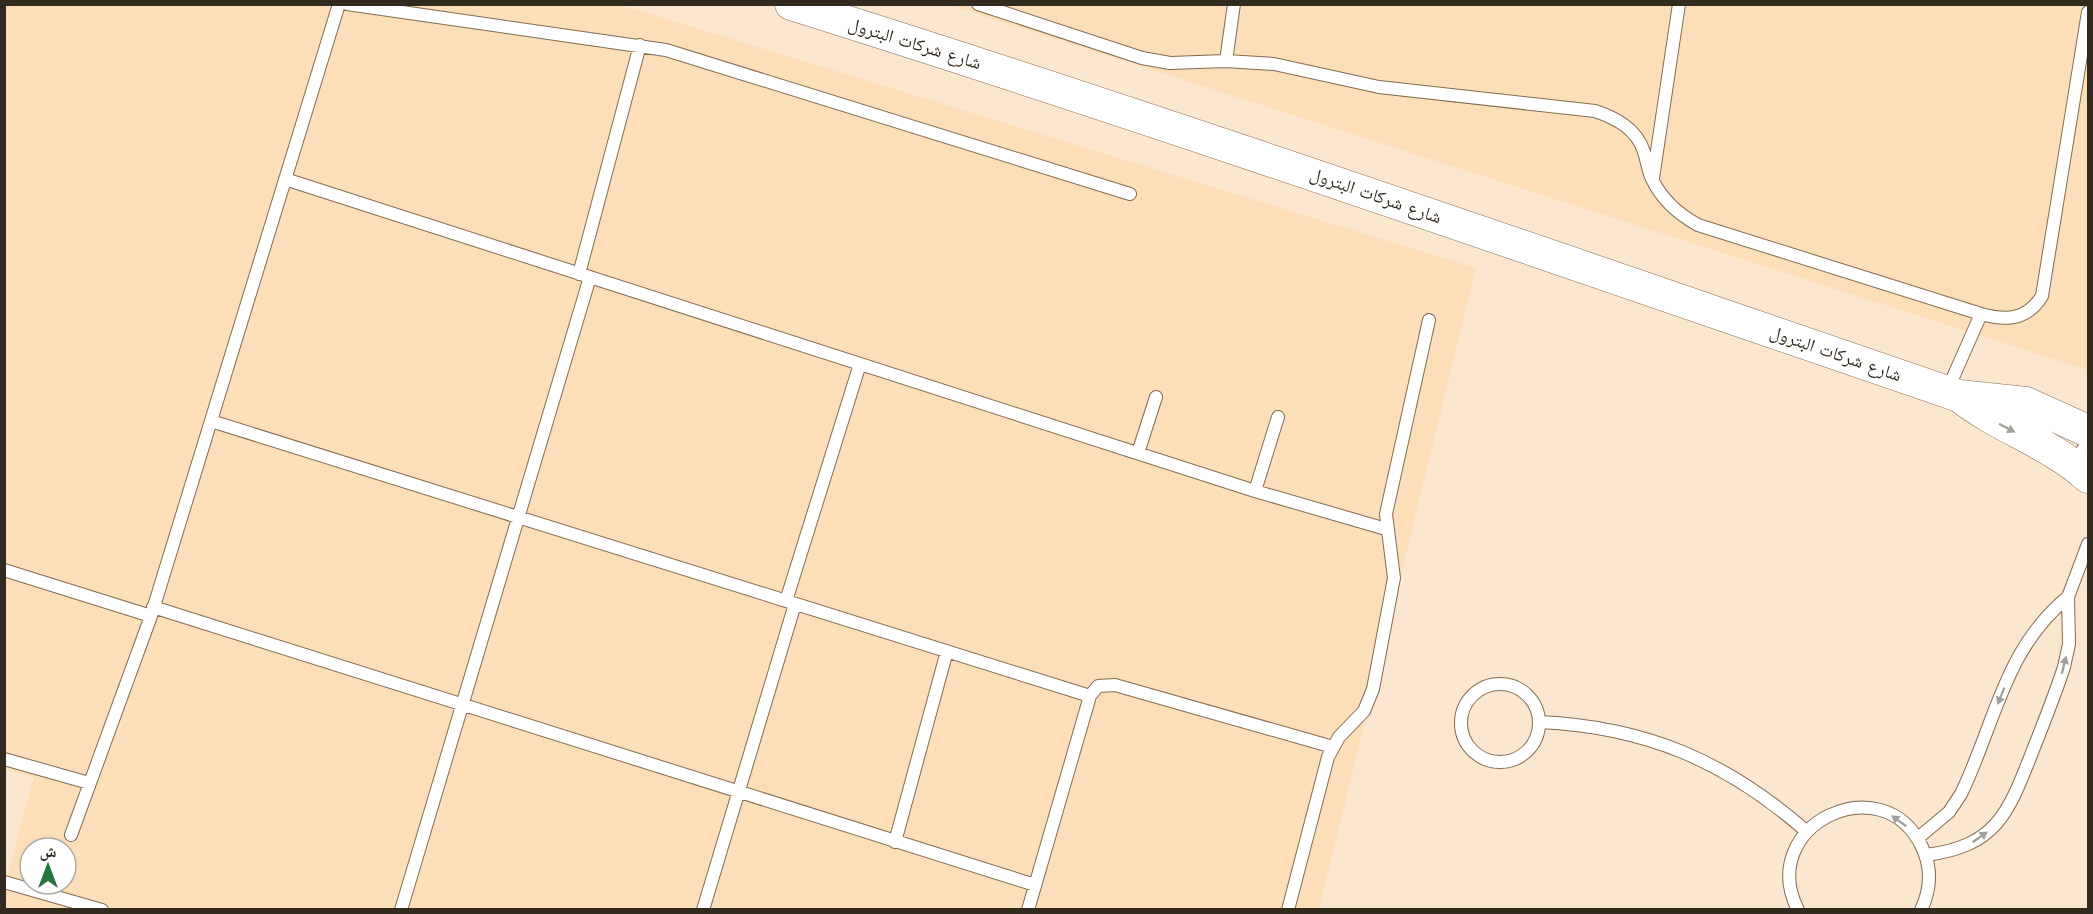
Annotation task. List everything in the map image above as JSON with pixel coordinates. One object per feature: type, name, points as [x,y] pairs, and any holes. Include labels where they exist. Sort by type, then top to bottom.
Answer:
[{"type":"street","name":"شارع شركات البترول","points":[[791,4],[1045,84],[1953,394],[2026,403],[2088,431]]},
{"type":"street","name":"شارع شركات البترول","points":[[1953,394],[1983,415],[2084,461]]},
{"type":"lane","points":[[70,835],[152,612],[339,4]]},
{"type":"lane","points":[[347,4],[640,45],[700,59],[1130,194]]},
{"type":"lane","points":[[978,4],[1142,58],[1170,63],[1226,61],[1274,64],[1379,87],[1595,111],[1610,116],[1631,131],[1644,150],[1653,181],[1671,207],[1698,225],[1982,314],[2008,319],[2030,311],[2042,296],[2088,12]]},
{"type":"lane","points":[[1226,61],[1234,4]]},
{"type":"lane","points":[[1653,181],[1679,4]]},
{"type":"lane","points":[[401,909],[518,517],[585,276],[640,45]]},
{"type":"lane","points":[[285,179],[1255,491],[1386,529]]},
{"type":"lane","points":[[1953,394],[1982,314]]},
{"type":"lane","points":[[1288,909],[1333,747],[1364,711],[1372,689],[1394,578],[1386,529],[1386,514],[1429,320]]},
{"type":"lane","points":[[703,909],[860,364]]},
{"type":"lane","points":[[1138,453],[1156,397]]},
{"type":"lane","points":[[1255,491],[1278,417]]},
{"type":"lane","points":[[211,421],[1090,696]]},
{"type":"lane","points":[[1926,855],[1950,852],[1974,842],[1994,827],[2010,807],[2064,667],[2069,644],[2068,597],[2088,544]]},
{"type":"lane","points":[[4,570],[462,705],[738,794],[1035,885]]},
{"type":"lane","points":[[1918,838],[1934,826],[1961,794],[2016,658],[2038,624],[2068,597]]},
{"type":"lane","points":[[895,842],[947,651]]},
{"type":"lane","points":[[1493,684],[1519,688],[1537,709],[1540,722],[1531,747],[1508,761],[1495,761],[1482,757],[1471,748],[1464,737],[1461,724],[1470,698],[1493,684]]},
{"type":"lane","points":[[1028,909],[1090,696],[1098,686],[1115,686],[1333,747]]},
{"type":"lane","points":[[1540,722],[1606,728],[1670,745],[1743,781],[1776,804],[1806,831]]},
{"type":"lane","points":[[4,759],[89,783]]},
{"type":"lane","points":[[1798,909],[1789,882],[1790,864],[1796,846],[1806,831],[1820,819],[1836,811],[1854,807],[1873,808],[1890,814],[1906,824],[1918,838],[1926,855],[1929,873],[1928,891],[1921,909]]},
{"type":"lane","points":[[4,882],[102,909]]},
{"type":"shaded area","points":[[5,5],[621,5],[1476,268],[1319,909],[5,910],[5,885],[18,837],[18,896],[78,896],[78,836],[18,836],[34,777],[4,769]]},
{"type":"shaded area","points":[[950,5],[2088,5],[2088,370]]}]
